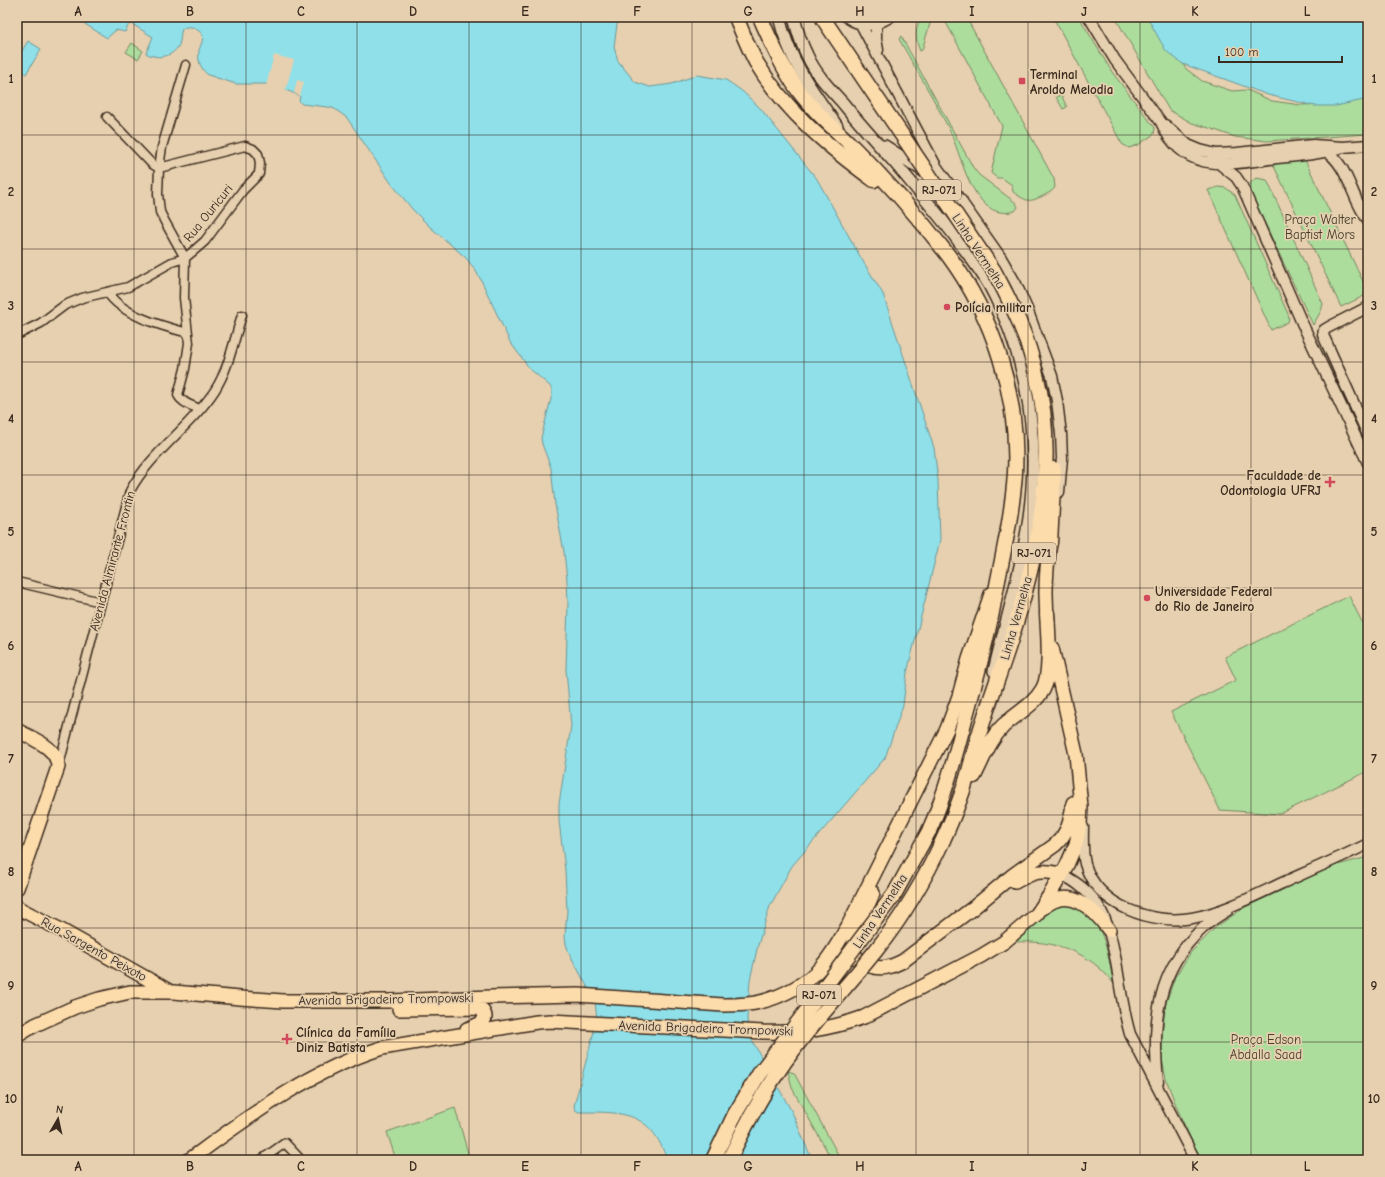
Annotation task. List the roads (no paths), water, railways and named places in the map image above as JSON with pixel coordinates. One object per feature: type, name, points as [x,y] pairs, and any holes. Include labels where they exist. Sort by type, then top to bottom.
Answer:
[{"type":"highway","points":[[736,17],[757,63],[779,95],[830,145],[856,167],[901,200]]},
{"type":"highway","name":"Linha Vermelha","points":[[713,1160],[735,1114],[759,1074],[884,908],[895,892],[929,831],[954,764],[985,648],[1008,533],[1015,474],[1013,416],[1000,358],[991,331],[965,280],[948,256],[901,200],[848,142],[812,108],[798,91],[787,73],[760,17]]},
{"type":"highway","name":"Linha Vermelha","points":[[729,1160],[756,1107],[782,1065],[819,1017],[876,950],[896,923],[931,866],[957,808],[981,726],[1011,642],[1025,592],[1037,540],[1045,478],[1043,412],[1037,377],[1022,328],[1009,299],[994,271],[822,17]]},
{"type":"highway","points":[[1037,377],[1051,420],[1053,431],[1054,469],[1050,543]]},
{"type":"highway","name":"Avenida Brigadeiro Trompowski","points":[[189,1160],[234,1127],[287,1092],[323,1071],[360,1055],[382,1048],[537,1022],[561,1021],[763,1032],[789,1032],[824,1029],[864,1017],[992,950],[1016,933],[1037,914],[1062,874],[1076,844],[1080,824],[1081,807],[1076,767],[1076,754],[1053,656],[1047,613],[1046,568],[1050,543]]},
{"type":"highway","name":"Linha Vermelha","points":[[889,846],[954,713],[969,659],[1001,562]]},
{"type":"highway","points":[[957,808],[981,763],[987,747],[995,735],[1012,718],[1030,704],[1044,689],[1048,672],[1047,613]]},
{"type":"highway","points":[[17,730],[55,758]]},
{"type":"highway","name":"Avenida Almirante Frontin","points":[[17,888],[55,758]]},
{"type":"highway","points":[[889,846],[872,898],[854,938],[853,944],[857,958],[874,967],[882,968],[892,967],[902,961],[973,908],[1013,875],[1061,840],[1072,818],[1076,767]]},
{"type":"highway","name":"Avenida Brigadeiro Trompowski","points":[[19,1035],[50,1018],[75,1007],[99,999],[130,992],[171,992],[283,1001],[391,1001],[578,995],[723,1005],[759,1003],[772,999],[804,982],[820,969],[834,949],[889,846]]},
{"type":"highway","points":[[973,908],[1027,875],[1044,871],[1062,874]]},
{"type":"highway","points":[[1037,914],[1054,900],[1064,898],[1071,899],[1078,901],[1090,909],[1109,930]]},
{"type":"highway","name":"Rua Sargento Peixoto","points":[[17,906],[171,992]]},
{"type":"highway","points":[[345,1001],[370,1009],[476,1008],[481,1009],[484,1012],[485,1019],[480,1024],[439,1038]]},
{"type":"main road","points":[[779,17],[784,37],[796,64],[848,142]]},
{"type":"main road","points":[[794,17],[807,56],[819,75],[869,134],[890,150],[934,178],[961,201]]},
{"type":"main road","name":"Linha Vermelha","points":[[869,134],[930,203],[967,252],[988,284],[1001,310],[1013,340],[1025,386],[1033,445],[1032,490],[1020,561],[981,726]]},
{"type":"street","points":[[847,17],[851,20],[883,21],[876,44],[880,60]]},
{"type":"street","points":[[1089,17],[1115,60],[1161,122],[1172,142],[1182,151],[1199,160],[1221,165],[1236,164],[1328,152],[1344,147]]},
{"type":"street","name":"Avenida Brigadeiro Trompowski","points":[[859,20],[936,166],[1001,258],[1016,284],[1052,376],[1057,401],[1062,458],[1060,483],[1050,543]]},
{"type":"street","points":[[186,65],[162,147],[159,168],[158,194],[160,212],[185,258],[184,298],[189,343],[178,395],[181,400],[200,409]]},
{"type":"street","points":[[107,117],[152,164],[159,168]]},
{"type":"street","points":[[1161,122],[1188,145],[1216,154],[1313,145],[1344,147],[1368,145]]},
{"type":"street","points":[[1313,145],[1328,152],[1340,164],[1357,202],[1368,220]]},
{"type":"street","name":"Rua Ouricuri","points":[[17,334],[41,323],[65,304],[82,298],[128,287],[172,262],[185,258],[205,241],[243,190],[257,177],[260,171],[259,158],[256,151],[251,147],[245,146],[159,168]]},
{"type":"street","points":[[1221,165],[1236,178],[1242,186],[1302,323],[1368,463]]},
{"type":"street","points":[[107,292],[117,304],[140,317],[188,333]]},
{"type":"street","points":[[1368,307],[1329,327],[1323,332],[1323,337],[1368,435]]},
{"type":"street","name":"Avenida Almirante Frontin","points":[[55,758],[65,743],[100,602],[130,491],[143,472],[200,409],[220,381],[242,315]]},
{"type":"street","points":[[17,582],[100,602]]},
{"type":"street","points":[[55,758],[59,747],[65,743]]},
{"type":"street","points":[[1081,807],[1085,862],[1091,878],[1097,887],[1113,901],[1138,913],[1164,918],[1180,919],[1196,917],[1236,904],[1368,844]]},
{"type":"street","points":[[1356,850],[1368,849]]},
{"type":"street","points":[[1062,874],[1077,884],[1100,907],[1109,930],[1130,1034],[1195,1160]]},
{"type":"street","points":[[1158,1088],[1155,1038],[1159,1004],[1164,984],[1182,951],[1193,937],[1204,927],[1236,904]]},
{"type":"street","points":[[261,1160],[285,1143],[301,1160]]},
{"type":"water","points":[[74,17],[618,17],[614,47],[618,61],[635,82],[650,87],[672,84],[697,75],[726,80],[742,91],[760,108],[817,179],[883,294],[934,448],[938,480],[940,540],[907,673],[903,705],[885,758],[792,866],[770,906],[758,945],[750,980],[747,1019],[749,1035],[792,1112],[812,1160],[667,1160],[653,1132],[644,1123],[622,1114],[579,1112],[575,1110],[574,1106],[597,1020],[595,1001],[569,953],[565,936],[567,911],[565,870],[559,821],[559,804],[571,726],[566,670],[568,602],[567,580],[551,468],[541,438],[552,390],[550,386],[530,369],[510,342],[474,268],[465,257],[413,210],[391,183],[347,118],[335,109],[302,104],[299,101],[300,96],[267,84],[236,84],[208,75],[199,61],[199,51],[203,39],[202,34],[193,27],[182,29],[179,45],[176,49],[169,55],[160,57],[146,53],[153,37],[132,24],[129,24],[125,32],[116,30],[107,38]]},
{"type":"water","points":[[1147,17],[1368,17],[1368,99],[1336,106],[1315,106],[1268,95],[1183,64],[1166,51]]},
{"type":"water","points":[[28,41],[41,49],[26,74],[17,68],[17,59]]},
{"type":"place","name":"Terminal Aroldo Melodia","points":[[1022,81]]},
{"type":"place","name":"Polícia militar","points":[[947,307]]},
{"type":"place","name":"Faculdade de Odontologia UFRJ","points":[[1330,482]]},
{"type":"place","name":"Universidade Federal do Rio de Janeiro","points":[[1147,598]]},
{"type":"place","name":"Clínica da Família Diniz Batista","points":[[287,1039]]},
{"type":"park label","name":"Praça Walter Baptist Mors","points":[[1320,226]]},
{"type":"park label","name":"Praça Edson Abdalla Saad","points":[[1266,1046]]}]
